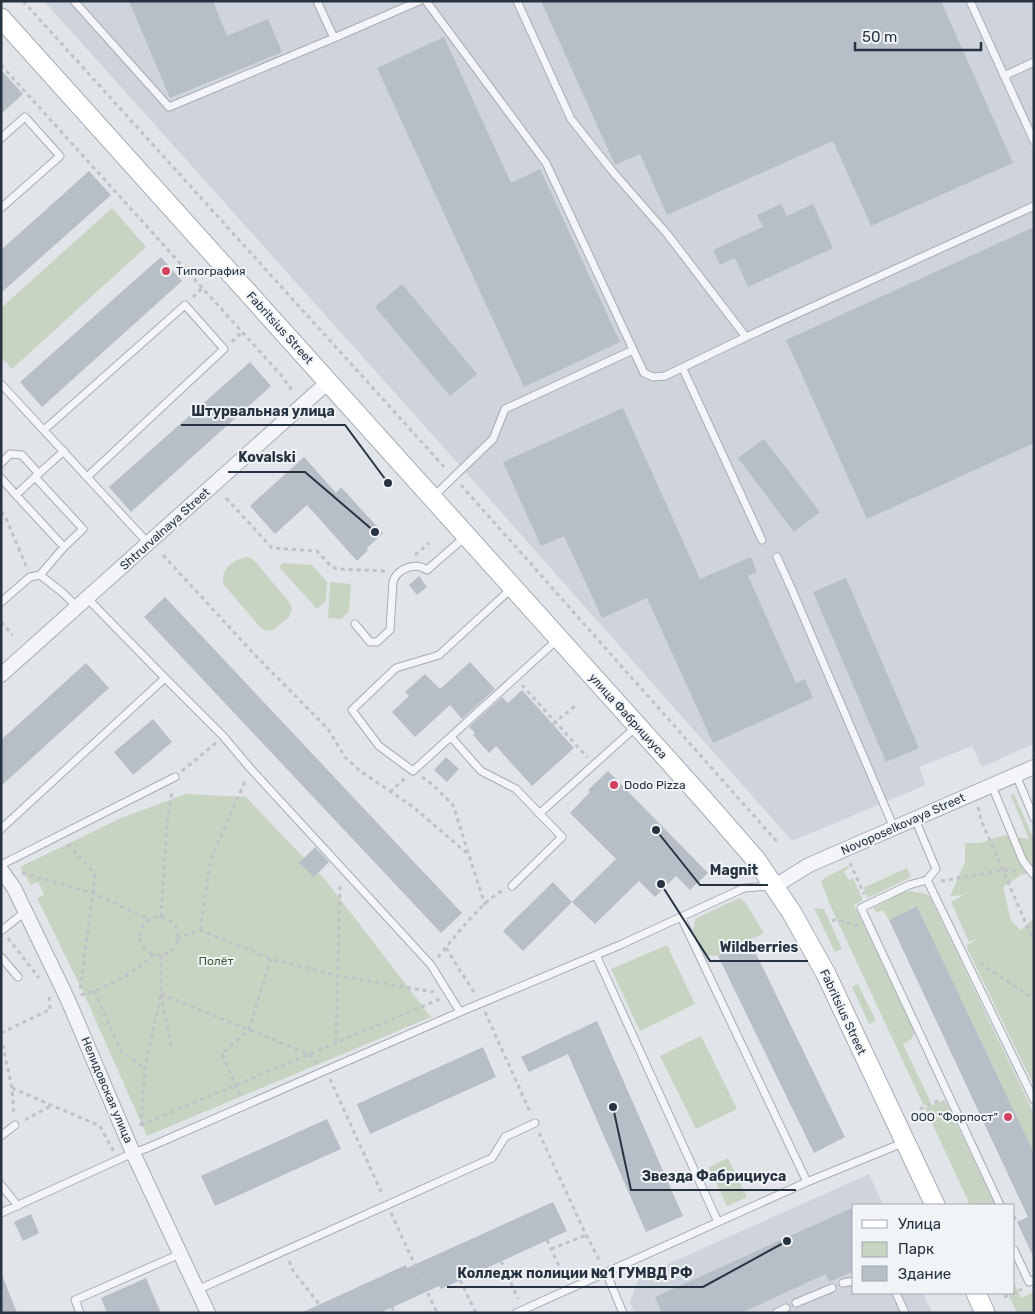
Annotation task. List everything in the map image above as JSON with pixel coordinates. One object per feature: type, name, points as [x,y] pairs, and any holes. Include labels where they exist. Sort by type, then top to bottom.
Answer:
[{"type":"main road","name":"Fabritsius Street","points":[[1,18],[558,639]]},
{"type":"main road","name":"улица Фабрициуса","points":[[558,639],[710,807],[757,861],[775,886]]},
{"type":"main road","name":"Fabritsius Street","points":[[775,886],[826,974],[905,1142]]},
{"type":"main road","points":[[905,1142],[935,1204]]},
{"type":"main road","points":[[976,1294],[985,1313]]},
{"type":"street","name":"Shtrurvalnaya Street","points":[[1,676],[328,382]]},
{"type":"street","name":"Novoposelkovaya Street","points":[[775,886],[809,865],[1034,768]]},
{"type":"street","name":"Нелидовская улица","points":[[1,870],[14,888],[26,911],[68,1000],[132,1148],[208,1313]]},
{"type":"lane","points":[[74,1],[169,107],[419,1]]},
{"type":"lane","points":[[317,1],[334,38]]},
{"type":"lane","points":[[426,1],[546,163],[644,373],[653,377],[665,376],[682,369],[746,336],[1034,206]]},
{"type":"lane","points":[[517,1],[571,119],[613,172],[668,235],[746,336]]},
{"type":"lane","points":[[970,1],[1034,141]]},
{"type":"lane","points":[[1004,76],[1034,62]]},
{"type":"lane","points":[[1,138],[25,117],[60,156],[1,208]]},
{"type":"lane","points":[[44,430],[185,305],[224,349],[87,477]]},
{"type":"lane","points":[[432,498],[494,439],[505,409],[633,350]]},
{"type":"lane","points":[[682,369],[762,540]]},
{"type":"lane","points":[[1,384],[148,543]]},
{"type":"lane","points":[[16,494],[64,452]]},
{"type":"lane","points":[[1,463],[10,454],[22,455],[83,529],[64,547],[40,575],[30,577],[1,602]]},
{"type":"lane","points":[[1,478],[64,547]]},
{"type":"lane","points":[[355,624],[370,642],[377,642],[390,630],[394,577],[409,567],[420,566],[427,570],[466,536]]},
{"type":"lane","points":[[777,557],[894,828]]},
{"type":"lane","points":[[40,575],[63,593],[82,603],[165,678],[223,736],[250,768],[431,965],[460,1012]]},
{"type":"lane","points":[[512,588],[439,655],[396,668],[352,710],[379,746],[413,771],[558,639]]},
{"type":"lane","points":[[1,829],[165,678]]},
{"type":"lane","points":[[539,814],[637,726]]},
{"type":"lane","points":[[451,737],[481,771],[516,789],[562,837],[512,886]]},
{"type":"lane","points":[[1016,775],[1034,818]]},
{"type":"lane","points":[[1,865],[175,777]]},
{"type":"lane","points":[[992,786],[1023,861],[1033,873]]},
{"type":"lane","points":[[915,819],[936,868],[927,880],[909,885],[861,908],[1000,1204]]},
{"type":"lane","points":[[927,880],[1034,1100]]},
{"type":"lane","points":[[1,1214],[118,1160],[132,1148],[147,1148],[596,955],[744,888],[775,886]]},
{"type":"lane","points":[[2,931],[26,911]]},
{"type":"lane","points":[[681,917],[807,1182]]},
{"type":"lane","points":[[596,955],[718,1222]]},
{"type":"lane","points":[[1,957],[18,977]]},
{"type":"lane","points":[[197,1290],[492,1158],[505,1137],[535,1123]]},
{"type":"lane","points":[[1,1136],[15,1125]]},
{"type":"lane","points":[[520,1311],[807,1182],[905,1142]]},
{"type":"lane","points":[[1,1185],[18,1206]]},
{"type":"lane","points":[[1015,1252],[1032,1281]]},
{"type":"lane","points":[[80,1313],[74,1300],[180,1254]]},
{"type":"lane","points":[[606,1272],[623,1313]]},
{"type":"lane","points":[[843,1282],[852,1281]]},
{"type":"lane","points":[[796,1303],[832,1288]]},
{"type":"lane","points":[[896,1294],[906,1313]]},
{"type":"lane","points":[[776,1313],[786,1308]]},
{"type":"path","points":[[23,1],[454,478],[779,844]]},
{"type":"path","points":[[1,65],[281,375],[293,392]]},
{"type":"path","points":[[226,498],[272,548],[317,551],[331,566],[337,569],[384,572],[389,569]]},
{"type":"path","points":[[1,512],[5,516],[30,577]]},
{"type":"path","points":[[163,555],[254,654],[328,729],[345,757],[359,770],[412,806],[469,855]]},
{"type":"path","points":[[1,622],[13,635]]},
{"type":"path","points":[[516,678],[554,723],[594,765]]},
{"type":"path","points":[[554,723],[574,706]]},
{"type":"path","points":[[161,917],[166,822],[175,777],[223,736]]},
{"type":"path","points":[[200,930],[210,859],[250,768]]},
{"type":"path","points":[[390,792],[413,771],[433,785],[453,806],[485,905]]},
{"type":"path","points":[[979,811],[981,820],[1034,942]]},
{"type":"path","points":[[61,836],[96,874],[80,995],[94,991],[139,968],[154,954]]},
{"type":"path","points":[[850,863],[867,905]]},
{"type":"path","points":[[336,1043],[341,865]]},
{"type":"path","points":[[961,878],[1004,870],[1033,873]]},
{"type":"path","points":[[20,873],[93,894],[150,920]]},
{"type":"path","points":[[431,965],[485,905],[497,894],[512,886]]},
{"type":"path","points":[[161,917],[172,923],[176,928],[178,938],[170,952],[161,955],[145,950],[140,938],[143,925],[150,920],[161,917]]},
{"type":"path","points":[[178,938],[200,930],[271,959],[339,976],[450,995]]},
{"type":"path","points":[[2,931],[42,982]]},
{"type":"path","points":[[446,948],[481,1003],[586,1235],[606,1272]]},
{"type":"path","points":[[161,955],[161,994],[171,1046]]},
{"type":"path","points":[[244,1105],[222,1054],[249,1029],[271,959]]},
{"type":"path","points":[[1002,978],[1034,999]]},
{"type":"path","points":[[94,991],[121,1051],[145,1068]]},
{"type":"path","points":[[132,1148],[141,1134],[145,1068],[161,994]]},
{"type":"path","points":[[161,994],[309,1054]]},
{"type":"path","points":[[141,1125],[450,995]]},
{"type":"path","points":[[1,1033],[55,1006]]},
{"type":"path","points":[[1,1037],[12,1088],[15,1125],[52,1105]]},
{"type":"path","points":[[1,1062],[8,1066]]},
{"type":"path","points":[[326,1070],[437,1313]]},
{"type":"path","points":[[12,1088],[100,1126],[118,1160]]},
{"type":"path","points":[[551,1249],[586,1235]]},
{"type":"path","points":[[547,1240],[570,1289]]},
{"type":"path","points":[[501,1261],[520,1311]]},
{"type":"path","points":[[293,1270],[319,1304]]},
{"type":"path","points":[[460,1280],[476,1313]]},
{"type":"path","points":[[1015,1292],[1028,1286],[1032,1281]]},
{"type":"path","points":[[1004,1298],[1012,1294]]},
{"type":"path","points":[[392,1307],[394,1313]]},
{"type":"shaded area","points":[[44,1],[1034,1],[1034,744],[982,767],[972,746],[919,767],[926,785],[792,841],[463,469]]},
{"type":"shaded area","points":[[869,1174],[883,1204],[852,1204],[852,1294],[923,1294],[932,1313],[635,1313],[630,1302],[639,1277]]},
{"type":"green space","points":[[112,208],[146,247],[12,369],[1,357],[1,308]]},
{"type":"green space","points":[[247,557],[253,559],[290,603],[292,610],[289,617],[273,630],[266,631],[260,627],[224,585],[224,575],[228,566],[237,560]]},
{"type":"green space","points":[[283,563],[312,565],[327,582],[326,601],[317,609],[279,567]]},
{"type":"green space","points":[[330,582],[351,584],[349,612],[341,619],[328,618]]},
{"type":"green space","name":"Полёт","points":[[186,794],[246,797],[327,882],[431,1017],[147,1136],[84,994],[37,898],[44,895],[38,882],[31,885],[20,867],[121,818]]},
{"type":"green space","points":[[1014,794],[1034,840],[1034,872],[1021,875],[1003,887],[1011,921],[1021,930],[1034,918],[1034,1086],[966,946],[981,936],[969,942],[951,902],[964,895],[950,896],[965,862],[965,843],[980,843],[1004,835],[1029,839],[1011,796]]},
{"type":"green space","points":[[848,866],[849,868],[844,872],[849,880],[853,878],[863,900],[854,905],[914,1031],[912,1038],[903,1044],[931,1103],[924,1106],[830,905],[821,881]]},
{"type":"green space","points":[[907,868],[911,877],[868,898],[863,888]]},
{"type":"green space","points":[[911,891],[926,894],[930,897],[1034,1114],[1034,1153],[917,906],[889,920],[883,910],[877,913],[873,908],[904,892]]},
{"type":"green space","points":[[739,898],[745,902],[764,933],[718,956],[705,955],[693,931],[695,919]]},
{"type":"green space","points":[[814,908],[824,909],[842,949],[835,952]]},
{"type":"green space","points":[[667,945],[695,1004],[640,1031],[611,969]]},
{"type":"green space","points":[[858,984],[876,1021],[869,1024],[852,987]]},
{"type":"green space","points":[[701,1036],[737,1109],[696,1129],[660,1056]]},
{"type":"green space","points":[[944,1100],[946,1102],[995,1204],[970,1204],[925,1108]]},
{"type":"green space","points":[[728,1158],[747,1197],[727,1206],[709,1167]]},
{"type":"green space","points":[[1015,1285],[1021,1298],[1034,1292],[1034,1313],[1017,1313],[1008,1294],[1015,1294]]},
{"type":"building","points":[[129,1],[213,1],[227,36],[268,19],[282,52],[170,98]]},
{"type":"building","points":[[541,1],[941,1],[1013,163],[871,226],[833,141],[667,215],[640,154],[615,165]]},
{"type":"building","points":[[444,37],[511,183],[540,169],[620,342],[524,387],[377,68]]},
{"type":"building","points":[[1,70],[23,94],[1,114]]},
{"type":"building","points":[[89,171],[111,195],[1,293],[1,250]]},
{"type":"building","points":[[781,204],[787,216],[813,204],[833,248],[748,287],[735,258],[720,265],[713,250],[763,227],[757,215]]},
{"type":"building","points":[[1034,227],[1034,443],[867,519],[786,340]]},
{"type":"building","points":[[161,257],[182,281],[42,407],[20,382]]},
{"type":"building","points":[[402,284],[477,374],[450,396],[375,307]]},
{"type":"building","points":[[250,362],[271,386],[131,512],[109,487]]},
{"type":"building","points":[[623,408],[700,579],[751,557],[757,572],[748,576],[796,683],[805,679],[813,698],[713,743],[647,598],[602,618],[564,536],[541,546],[503,462]]},
{"type":"building","points":[[764,439],[820,512],[794,532],[738,458]]},
{"type":"building","points":[[304,457],[336,493],[341,487],[383,533],[367,548],[368,550],[357,561],[307,505],[275,534],[250,506]]},
{"type":"building","points":[[419,576],[427,587],[417,595],[409,585]]},
{"type":"building","points":[[846,578],[919,748],[886,762],[813,592]]},
{"type":"building","points":[[165,597],[462,913],[441,933],[144,617]]},
{"type":"building","points":[[470,662],[495,689],[462,719],[450,705],[415,737],[392,712],[409,696],[405,692],[425,674],[440,689]]},
{"type":"building","points":[[86,663],[109,688],[1,786],[1,740]]},
{"type":"building","points":[[522,690],[574,748],[532,786],[496,746],[489,753],[473,735],[475,733],[469,727],[502,697],[508,703]]},
{"type":"building","points":[[153,719],[172,742],[133,775],[114,752]]},
{"type":"building","points":[[446,757],[459,769],[447,782],[434,770]]},
{"type":"building","points":[[608,771],[708,873],[690,890],[676,876],[655,897],[639,881],[595,924],[572,902],[616,859],[570,813],[590,792],[588,790]]},
{"type":"building","points":[[315,847],[329,862],[314,877],[299,863]]},
{"type":"building","points":[[553,882],[572,902],[523,951],[503,931]]},
{"type":"building","points":[[917,906],[1034,1153],[1034,1258],[1017,1222],[1028,1217],[889,920]]},
{"type":"building","points":[[750,941],[845,1137],[814,1153],[718,956]]},
{"type":"building","points":[[597,1021],[683,1216],[646,1232],[568,1054],[529,1072],[521,1057]]},
{"type":"building","points":[[483,1047],[496,1077],[370,1134],[357,1104]]},
{"type":"building","points":[[327,1119],[341,1149],[215,1206],[201,1176]]},
{"type":"building","points":[[553,1202],[567,1231],[441,1289],[439,1286],[380,1313],[301,1313],[406,1265],[407,1268]]},
{"type":"building","points":[[852,1208],[852,1272],[829,1282],[826,1274],[741,1313],[662,1313],[655,1297]]},
{"type":"building","points":[[31,1214],[39,1233],[23,1241],[14,1222]]},
{"type":"building","points":[[2,1275],[17,1313],[1,1313]]},
{"type":"building","points":[[146,1278],[161,1313],[107,1313],[101,1298]]},
{"type":"place","name":"Типография","points":[[166,271]]},
{"type":"place","name":"Штурвальная улица","points":[[388,483]]},
{"type":"place","name":"Kovalski","points":[[375,532]]},
{"type":"place","name":"Dodo Pizza","points":[[614,785]]},
{"type":"place","name":"Magnit","points":[[656,830]]},
{"type":"place","name":"Wildberries","points":[[661,884]]},
{"type":"place","name":"Звезда Фабрициуса","points":[[613,1107]]},
{"type":"place","name":"ООО \"Форпост\"","points":[[1008,1117]]},
{"type":"place","name":"Колледж полиции №1 ГУМВД РФ","points":[[787,1241]]}]
